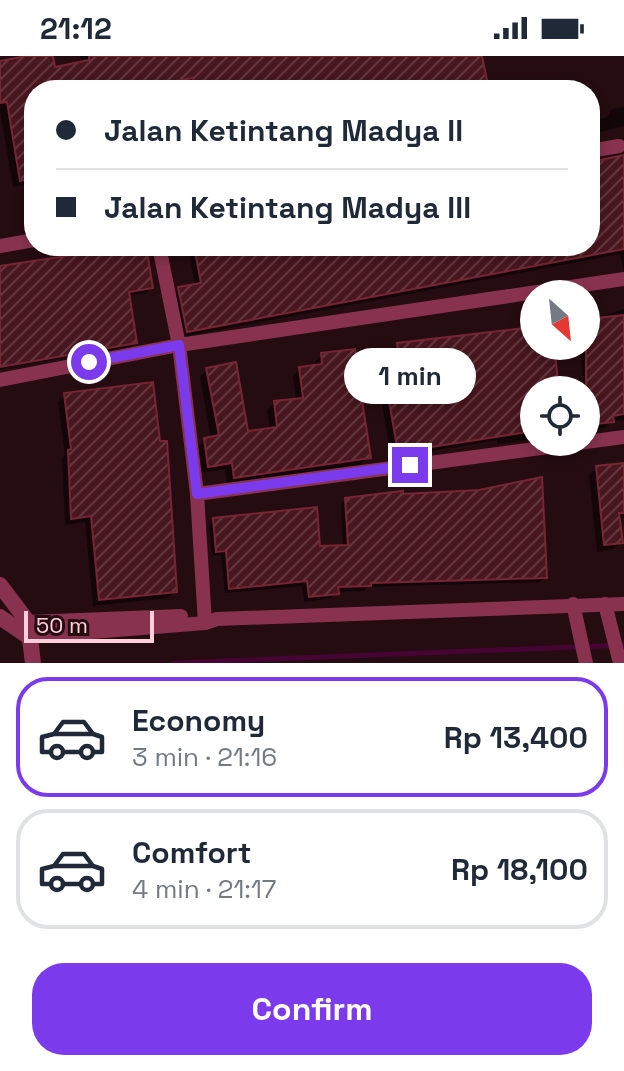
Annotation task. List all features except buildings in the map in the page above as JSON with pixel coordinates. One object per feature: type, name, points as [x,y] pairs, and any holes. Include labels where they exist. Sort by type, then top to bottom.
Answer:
[{"type":"street","points":[[600,149],[619,146]]},
{"type":"street","points":[[0,246],[24,242]]},
{"type":"street","points":[[161,256],[179,345],[209,619]]},
{"type":"street","points":[[0,380],[179,345],[624,279]]},
{"type":"street","points":[[197,494],[624,437]]},
{"type":"street","points":[[0,585],[32,659]]},
{"type":"street","points":[[573,604],[586,662]]},
{"type":"street","points":[[605,604],[619,658]]},
{"type":"street","points":[[14,623],[624,604]]},
{"type":"waterway","points":[[173,663],[624,645]]},
{"type":"route","points":[[89,362],[179,345],[197,494],[410,465]]}]
